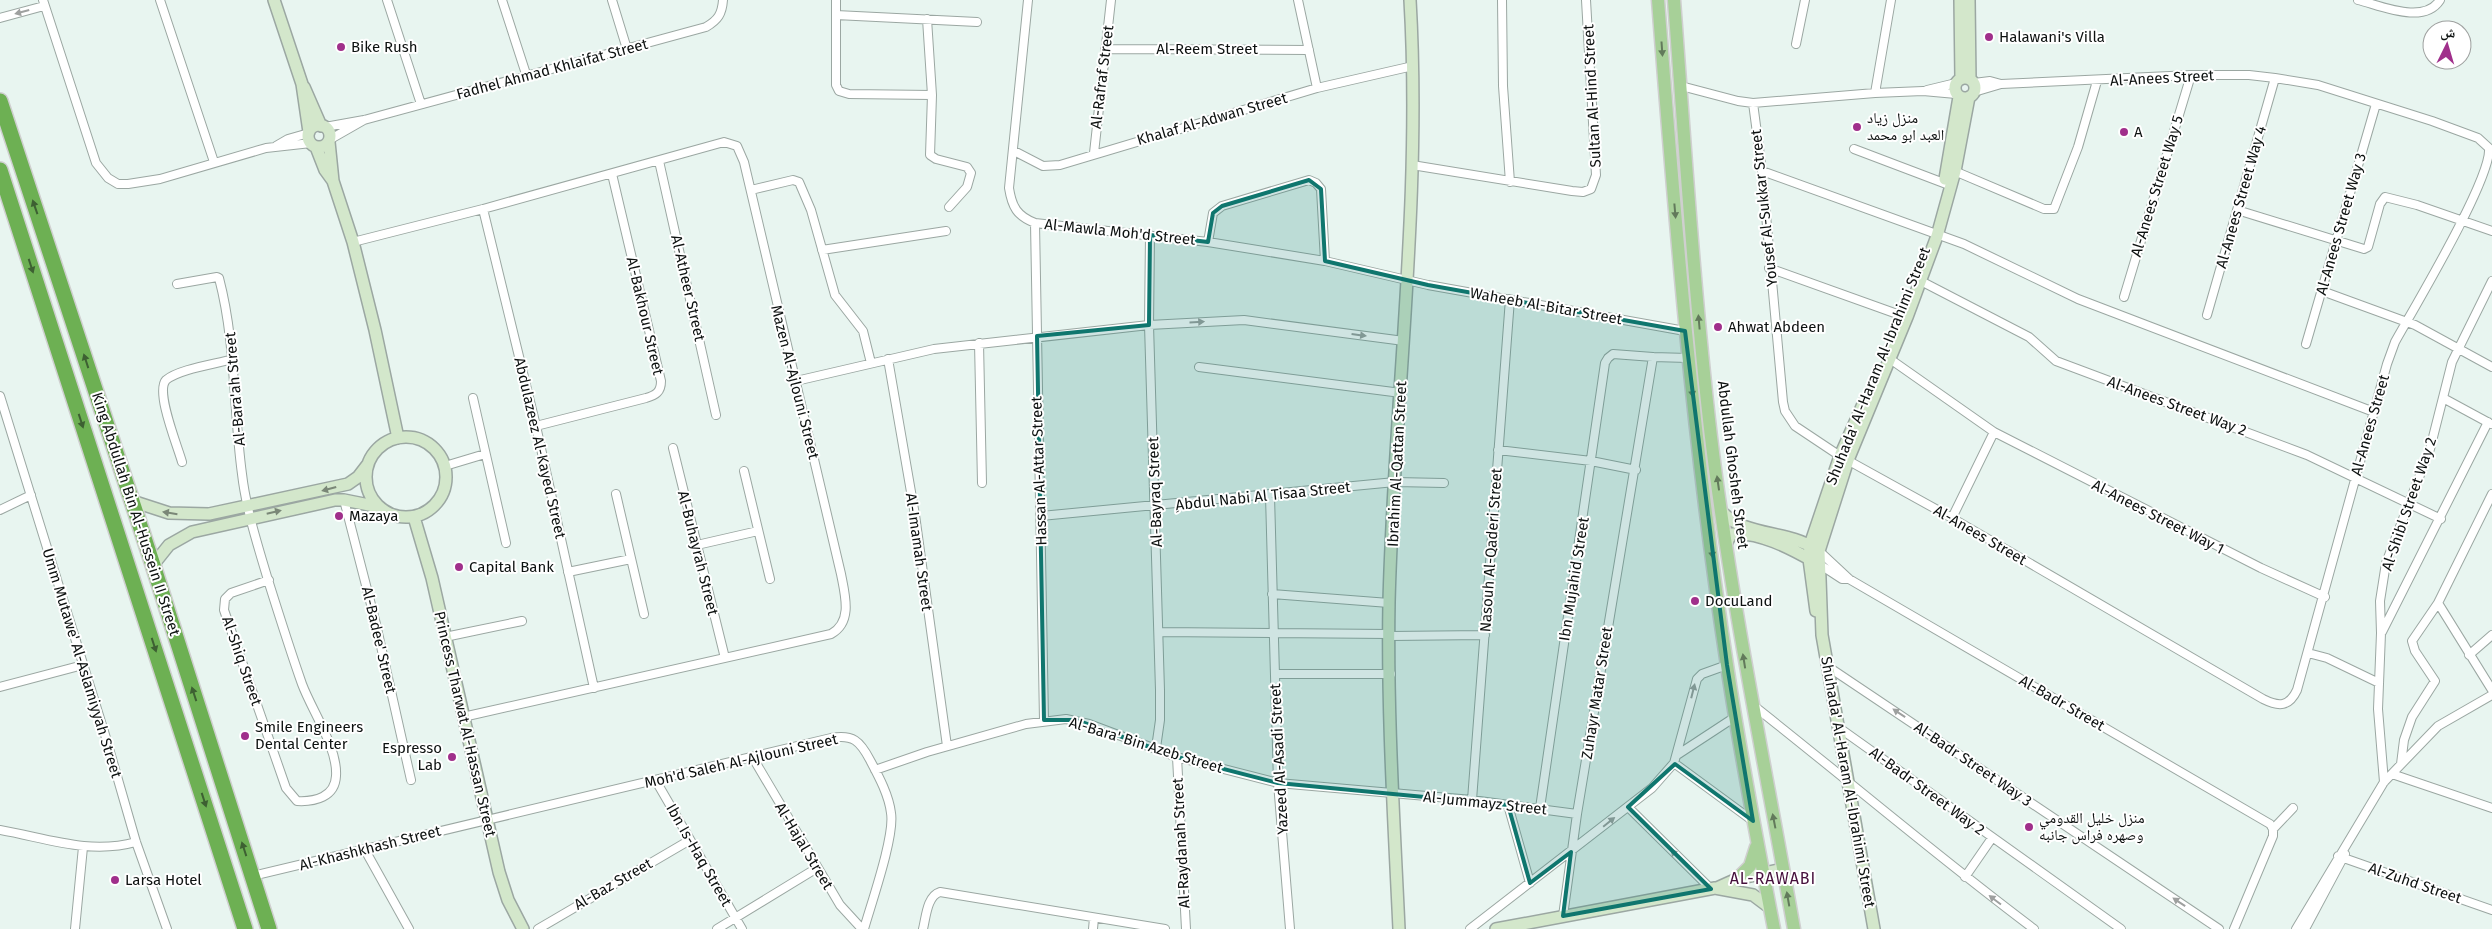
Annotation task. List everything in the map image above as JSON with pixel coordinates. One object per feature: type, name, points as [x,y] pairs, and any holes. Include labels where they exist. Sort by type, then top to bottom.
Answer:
[{"type":"highway","name":"King Abdullah Bin Al-Hussein II Street","points":[[0,101],[153,565],[269,929]]},
{"type":"highway","name":"King Abdullah Bin Al-Hussein II Street","points":[[0,170],[244,929]]},
{"type":"main road","name":"Abdullah Ghosheh Street","points":[[1658,0],[1688,358],[1727,665],[1753,822],[1774,929]]},
{"type":"main road","name":"Abdullah Ghosheh Street","points":[[1674,0],[1701,346],[1726,544],[1752,705],[1794,929]]},
{"type":"main road","points":[[1737,879],[1750,866],[1757,840]]},
{"type":"street","points":[[160,0],[214,162]]},
{"type":"street","points":[[274,0],[302,84],[311,139],[325,170],[333,181]]},
{"type":"street","points":[[387,0],[421,104]]},
{"type":"street","points":[[502,0],[527,76]]},
{"type":"street","points":[[612,0],[627,49]]},
{"type":"street","name":"Fadhel Ahmad Khlaifat Street","points":[[323,126],[364,120],[706,27],[716,21],[723,0]]},
{"type":"street","points":[[836,0],[836,85],[841,93],[932,95]]},
{"type":"street","name":"Al-Mawla Moh'd Street","points":[[1028,0],[1009,188],[1011,200],[1019,215],[1035,223],[1208,242],[1325,261],[1408,280]]},
{"type":"street","name":"Al-Rafraf Street","points":[[1094,154],[1111,0]]},
{"type":"street","points":[[1298,0],[1317,88]]},
{"type":"street","name":"Ibrahim Al-Qattan Street","points":[[1399,929],[1393,794],[1389,603],[1408,280],[1413,66],[1410,0]]},
{"type":"street","points":[[1502,0],[1503,86],[1510,182]]},
{"type":"street","name":"Sultan Al-Hind Street","points":[[1412,165],[1510,182],[1583,192],[1591,189],[1596,175],[1595,129],[1586,0]]},
{"type":"street","points":[[1796,44],[1805,0]]},
{"type":"street","points":[[1875,93],[1891,0]]},
{"type":"street","name":"Shuhada' Al-Haram Al-Ibrahimi Street","points":[[1960,0],[1965,88]]},
{"type":"street","name":"Shuhada' Al-Haram Al-Ibrahimi Street","points":[[1844,458],[1890,359],[1934,235],[1948,184],[1965,88],[1969,0]]},
{"type":"street","points":[[2358,0],[2386,3],[2424,12],[2435,7],[2440,0]]},
{"type":"street","points":[[0,18],[43,3],[96,163],[108,178],[118,184],[147,182],[276,146],[288,139],[311,139],[321,147],[329,141]]},
{"type":"street","points":[[836,15],[977,22]]},
{"type":"street","points":[[927,19],[932,95],[930,155],[936,159],[967,167],[971,173],[967,187],[949,207]]},
{"type":"street","name":"Al-Reem Street","points":[[1105,49],[1309,50]]},
{"type":"street","name":"Khalaf Al-Adwan Street","points":[[1014,151],[1043,166],[1051,167],[1317,88],[1413,66]]},
{"type":"street","name":"Al-Anees Street","points":[[1844,458],[1952,518],[2272,703],[2284,705],[2294,696],[2325,597],[2355,476],[2387,364],[2407,321],[2463,220],[2489,164],[2489,148],[2478,138],[2466,133],[2318,85],[2275,78],[2249,75],[2191,75],[2097,81],[2001,84],[1965,88]]},
{"type":"street","name":"Al-Anees Street Way 5","points":[[2124,297],[2191,75]]},
{"type":"street","name":"Al-Anees Street Way 4","points":[[2207,315],[2275,78]]},
{"type":"street","points":[[1951,170],[2044,209],[2054,209],[2078,147],[2097,81]]},
{"type":"street","points":[[302,84],[309,94],[323,126],[330,133],[333,181],[353,242],[379,347],[398,438]]},
{"type":"street","points":[[1681,86],[1738,101],[1753,103],[1965,88]]},
{"type":"street","name":"Yousef Al-Sukkar Street","points":[[1753,103],[1762,171],[1769,268],[1785,411],[1795,426],[1844,458]]},
{"type":"street","name":"Al-Anees Street Way 3","points":[[2306,344],[2376,104]]},
{"type":"street","name":"Fadhel Ahmad Khlaifat Street","points":[[329,141],[364,120]]},
{"type":"street","points":[[311,139],[314,126],[323,126]]},
{"type":"street","name":"Mazen Al-Ajlouni Street","points":[[353,242],[483,209],[724,142],[732,143],[741,152],[751,190],[841,574],[846,599],[844,618],[842,626],[832,634],[463,717]]},
{"type":"street","points":[[1854,149],[1948,184]]},
{"type":"street","name":"Al-Atheer Street","points":[[659,161],[716,415]]},
{"type":"street","points":[[1762,171],[1934,235],[1964,244],[2078,299],[2374,412]]},
{"type":"street","name":"Al-Bakhour Street","points":[[536,426],[646,398],[655,395],[660,390],[661,381],[612,174]]},
{"type":"street","points":[[751,190],[793,180],[799,182],[811,210],[835,295],[863,331],[871,363]]},
{"type":"street","points":[[1208,242],[1213,214],[1222,206],[1309,180],[1321,188],[1325,261]]},
{"type":"street","points":[[2237,210],[2360,249],[2368,248],[2380,204],[2385,197],[2395,198],[2492,231]]},
{"type":"street","name":"Abdulazeez Al-Kayed Street","points":[[483,209],[536,426],[594,688]]},
{"type":"street","name":"Hassan Al-Attar Street","points":[[1035,223],[1044,720]]},
{"type":"street","points":[[822,250],[946,231]]},
{"type":"street","name":"Al-Bayraq Street","points":[[1150,235],[1149,325],[1159,632],[1160,720],[1156,748]]},
{"type":"street","points":[[1769,268],[1900,315]]},
{"type":"street","name":"Al-Bara'ah Street","points":[[177,284],[213,276],[219,278],[227,308],[233,359],[241,468],[250,512]]},
{"type":"street","name":"Shuhada' Al-Haram Al-Ibrahimi Street","points":[[1874,929],[1822,635],[1817,619],[1814,561],[1815,548],[1844,458],[1900,315],[1918,279]]},
{"type":"street","name":"Al-Anees Street Way 2","points":[[1918,279],[2029,337],[2056,361],[2307,455],[2355,476],[2441,519]]},
{"type":"street","name":"Waheeb Al-Bitar Street","points":[[1408,280],[1685,330]]},
{"type":"street","name":"Al-Shibl Street Way 2","points":[[2384,782],[2378,724],[2381,633],[2380,600],[2386,563],[2395,535],[2410,503],[2430,449],[2442,398],[2458,347],[2492,281]]},
{"type":"street","points":[[2322,291],[2407,321],[2492,366]]},
{"type":"street","name":"Nasouh Al-Qaderi Street","points":[[1472,800],[1510,299]]},
{"type":"street","points":[[796,381],[934,348],[1149,325],[1244,320],[1404,340]]},
{"type":"street","points":[[979,343],[982,483]]},
{"type":"street","name":"Ibn Mujahid Street","points":[[1540,808],[1605,363],[1613,354],[1653,357]]},
{"type":"street","points":[[1653,357],[1688,358]]},
{"type":"street","name":"Zuhayr Matar Street","points":[[1563,916],[1577,814],[1636,470],[1653,357]]},
{"type":"street","points":[[182,462],[164,403],[162,389],[165,382],[176,375],[233,359]]},
{"type":"street","name":"Al-Imamah Street","points":[[888,359],[915,514],[947,746]]},
{"type":"street","name":"Al-Anees Street Way 1","points":[[1890,359],[1994,432],[2261,568],[2325,597]]},
{"type":"street","points":[[1199,368],[1401,393]]},
{"type":"street","name":"Umm Mutawe' Al-Aslamiyyah Street","points":[[0,396],[136,842],[167,929]]},
{"type":"street","points":[[473,398],[506,543]]},
{"type":"street","points":[[2381,633],[2490,423],[2442,398]]},
{"type":"street","points":[[1952,518],[1994,432]]},
{"type":"street","points":[[132,501],[162,512],[209,514],[250,512],[344,500],[379,507],[396,516],[414,517],[424,513],[441,498],[445,488],[445,466],[441,457],[427,443],[408,437],[398,438],[380,447],[358,477],[348,484],[250,512],[184,535],[169,545],[153,565]]},
{"type":"street","name":"Al-Buhayrah Street","points":[[673,448],[725,658]]},
{"type":"street","points":[[1498,450],[1592,461],[1636,470]]},
{"type":"street","points":[[445,466],[485,454]]},
{"type":"street","points":[[369,463],[366,475],[367,487],[379,507]]},
{"type":"street","points":[[744,472],[770,579]]},
{"type":"street","name":"ِAbdul Nabi Al Tisaa Street","points":[[1041,516],[1156,507],[1395,482],[1444,483]]},
{"type":"street","points":[[616,494],[644,614]]},
{"type":"street","points":[[2401,764],[2404,740],[2412,717],[2435,681],[2415,651],[2412,641],[2438,603],[2492,494]]},
{"type":"street","points":[[0,510],[31,495]]},
{"type":"street","points":[[1270,496],[1275,674]]},
{"type":"street","name":"Al-Badee' Street","points":[[344,500],[376,624],[411,780]]},
{"type":"street","name":"Al-Shiq Street","points":[[250,512],[268,580],[298,671],[335,765],[335,786],[323,797],[306,801],[297,801],[286,788],[224,610],[225,599],[231,593],[268,580]]},
{"type":"street","points":[[1722,512],[1729,520],[1739,524],[1815,548]]},
{"type":"street","name":"Princess Tharwat Al-Hassan Street","points":[[414,517],[432,578],[505,892],[523,929]]},
{"type":"street","points":[[697,546],[758,531]]},
{"type":"street","points":[[1726,544],[1731,534],[1744,534],[1786,547],[1814,561]]},
{"type":"street","name":"Al-Badr Street","points":[[1815,548],[1849,579],[2264,820],[2274,829]]},
{"type":"street","points":[[568,572],[631,559]]},
{"type":"street","name":"Al-Badr Street","points":[[1814,561],[1842,579],[1849,579]]},
{"type":"street","points":[[1272,594],[1389,603]]},
{"type":"street","points":[[2438,603],[2492,690]]},
{"type":"street","points":[[445,636],[522,621]]},
{"type":"street","points":[[1159,632],[1485,635]]},
{"type":"street","points":[[2469,655],[2492,635]]},
{"type":"street","points":[[2308,653],[2327,658],[2379,682]]},
{"type":"street","points":[[0,687],[83,665]]},
{"type":"street","points":[[1470,929],[1571,853],[1652,788],[1674,764],[1696,679],[1702,674],[1727,665]]},
{"type":"street","name":"Al-Badr Street Way 3","points":[[1827,666],[2219,929]]},
{"type":"street","name":"Yazeed Al-Asadi Street","points":[[1290,929],[1278,783],[1275,674],[1391,674]]},
{"type":"street","points":[[2304,929],[2310,912],[2384,782],[2438,726],[2492,696]]},
{"type":"street","points":[[1752,705],[1847,779],[1964,877],[2034,929]]},
{"type":"street","points":[[1677,755],[1736,716]]},
{"type":"street","name":"Al-Bara' Bin Azeb Street","points":[[875,770],[947,746],[1044,720],[1076,720],[1177,757],[1278,783],[1393,794]]},
{"type":"street","name":"Al-Badr Street Way 2","points":[[1838,727],[2120,929]]},
{"type":"street","name":"Moh'd Saleh Al-Ajlouni Street","points":[[487,819],[847,736],[859,742],[875,770],[890,808],[892,820],[863,929]]},
{"type":"street","name":"Al-Raydanah Street","points":[[1177,757],[1186,929]]},
{"type":"street","name":"Al-Hajal Street","points":[[753,758],[840,905],[863,929]]},
{"type":"street","points":[[1674,764],[1753,822]]},
{"type":"street","points":[[2392,774],[2492,808]]},
{"type":"street","name":"Ibn Is-Haq Street","points":[[656,781],[742,929]]},
{"type":"street","name":"Al-Jummayz Street","points":[[1393,794],[1472,800],[1577,814]]},
{"type":"street","points":[[1508,805],[1530,883]]},
{"type":"street","points":[[1628,807],[1713,889],[1753,895],[1769,907]]},
{"type":"street","points":[[2234,929],[2271,843],[2274,829],[2293,808]]},
{"type":"street","name":"Al-Khashkhash Street","points":[[252,876],[487,819]]},
{"type":"street","points":[[0,830],[83,847],[107,848],[136,842]]},
{"type":"street","name":"Al-Badr Street Way 2","points":[[1964,877],[1992,838]]},
{"type":"street","name":"Al-Baz Street","points":[[538,929],[690,840]]},
{"type":"street","points":[[75,929],[83,847]]},
{"type":"street","points":[[365,850],[409,929]]},
{"type":"street","name":"Al-Zuhd Street","points":[[2341,857],[2492,910]]},
{"type":"street","points":[[717,929],[817,868]]},
{"type":"street","points":[[1496,929],[1713,889],[1737,879],[1783,869]]},
{"type":"street","points":[[923,929],[930,901],[934,894],[940,892],[1165,929]]},
{"type":"street","points":[[2296,929],[2310,912]]},
{"type":"street","points":[[1093,929],[1094,918]]},
{"type":"highlighted area","points":[[1309,180],[1321,189],[1325,261],[1428,285],[1685,331],[1727,665],[1753,821],[1675,764],[1628,807],[1711,889],[1563,916],[1571,852],[1530,883],[1508,805],[1278,783],[1177,757],[1076,720],[1044,720],[1037,336],[1149,325],[1150,235],[1208,242],[1213,213],[1222,206]]},
{"type":"place","name":"Halawani's Villa","points":[[1989,37]]},
{"type":"place","name":"Bike Rush","points":[[341,47]]},
{"type":"place","name":"منزل زياد العبد ابو محمد","points":[[1857,127]]},
{"type":"place","name":"A","points":[[2124,132]]},
{"type":"place","name":"Ahwat Abdeen","points":[[1718,327]]},
{"type":"place","name":"Mazaya","points":[[339,516]]},
{"type":"place","name":"Capital Bank","points":[[459,567]]},
{"type":"place","name":"DocuLand","points":[[1695,601]]},
{"type":"place","name":"Smile Engineers Dental Center","points":[[245,736]]},
{"type":"place","name":"Espresso Lab","points":[[452,757]]},
{"type":"place","name":"منزل خليل القدومي وصهره فراس جانبه","points":[[2029,827]]},
{"type":"place","name":"Larsa Hotel","points":[[115,880]]},
{"type":"district","name":"AL-RAWABI","points":[[1773,878]]}]
